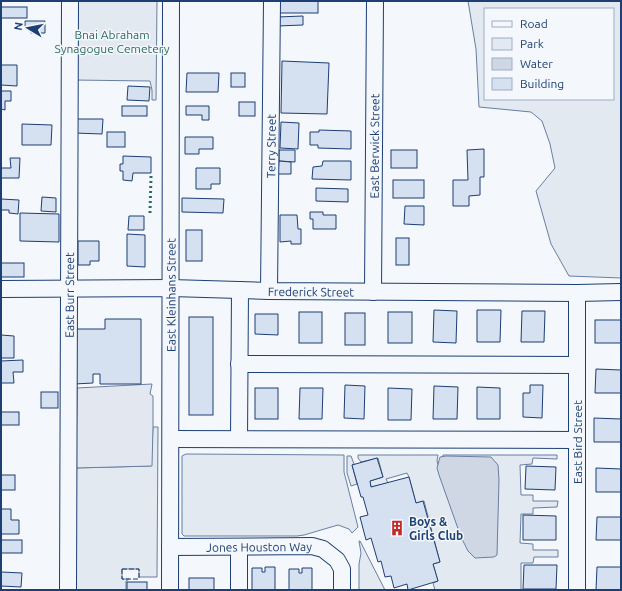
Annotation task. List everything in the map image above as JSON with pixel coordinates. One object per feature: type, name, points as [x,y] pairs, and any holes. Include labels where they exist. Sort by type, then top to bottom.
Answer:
[{"type":"street","name":"East Burr Street","points":[[68,590],[70,1]]},
{"type":"street","name":"East Kleinhans Street","points":[[170,590],[171,1]]},
{"type":"street","name":"Terry Street","points":[[269,291],[272,1]]},
{"type":"street","name":"East Berwick Street","points":[[372,292],[375,1]]},
{"type":"street","name":"Frederick Street","points":[[1,289],[171,288],[269,291],[577,294],[621,292]]},
{"type":"street","points":[[239,439],[240,290]]},
{"type":"street","name":"East Bird Street","points":[[577,294],[577,590]]},
{"type":"street","points":[[239,364],[577,365]]},
{"type":"street","points":[[171,439],[577,440]]},
{"type":"street","name":"Jones Houston Way","points":[[170,547],[312,546],[323,549],[337,560],[342,569],[342,590]]},
{"type":"street","points":[[239,547],[239,590]]},
{"type":"green space","name":"Bnai Abraham Synagogue Cemetery","points":[[72,1],[157,1],[156,100],[152,100],[150,81],[73,80]]},
{"type":"green space","points":[[468,1],[621,1],[621,278],[569,276],[551,244],[536,191],[555,168],[550,144],[542,121],[531,112],[479,107],[476,49]]},
{"type":"green space","points":[[153,427],[158,427],[157,577],[139,577],[139,569],[122,569],[122,579],[129,579],[126,581],[126,590],[71,590],[73,468],[151,466]]},
{"type":"green space","points":[[186,454],[344,455],[344,472],[358,527],[352,533],[349,529],[338,525],[297,536],[184,536],[182,534],[182,456]]},
{"type":"green space","points":[[358,455],[438,455],[437,461],[439,468],[443,455],[557,455],[557,459],[533,458],[532,464],[520,465],[521,495],[533,495],[533,501],[558,501],[557,507],[533,508],[533,514],[521,514],[520,543],[533,544],[533,550],[558,550],[558,557],[534,557],[533,563],[521,563],[521,590],[435,590],[433,583],[438,581],[433,564],[440,562],[424,501],[416,503],[407,473],[386,479],[388,483],[371,487],[370,481],[383,477],[378,458],[361,462]]},
{"type":"green space","points":[[347,456],[351,456],[354,464],[352,465],[357,484],[351,486],[347,473]]},
{"type":"green space","points":[[359,541],[385,590],[359,590],[359,564],[361,553]]},
{"type":"shaded area","points":[[152,384],[150,394],[153,396],[152,466],[76,468],[77,388]]},
{"type":"water","points":[[440,457],[491,457],[498,465],[497,555],[494,557],[475,558],[468,551],[461,537],[437,468]]},
{"type":"building","points":[[277,1],[318,1],[318,13],[277,13]]},
{"type":"building","points":[[1,7],[27,7],[27,18],[1,18]]},
{"type":"building","points":[[303,16],[303,25],[277,26],[277,17]]},
{"type":"building","points":[[25,21],[45,21],[45,33],[31,33],[31,28],[25,28]]},
{"type":"building","points":[[282,61],[329,63],[327,114],[281,113]]},
{"type":"building","points":[[1,65],[17,65],[17,86],[1,85]]},
{"type":"building","points":[[187,73],[219,73],[218,92],[186,92]]},
{"type":"building","points":[[231,73],[245,73],[245,87],[231,87]]},
{"type":"building","points":[[128,86],[150,87],[149,101],[127,100]]},
{"type":"building","points":[[1,91],[11,91],[11,101],[5,101],[5,110],[1,109]]},
{"type":"building","points":[[239,102],[255,102],[255,116],[239,116]]},
{"type":"building","points":[[122,106],[147,106],[147,116],[122,116]]},
{"type":"building","points":[[186,106],[209,106],[209,120],[202,120],[202,115],[186,115]]},
{"type":"building","points":[[75,119],[103,119],[102,134],[74,133]]},
{"type":"building","points":[[281,122],[299,123],[298,149],[280,148]]},
{"type":"building","points":[[22,124],[52,125],[51,145],[22,145]]},
{"type":"building","points":[[319,130],[351,131],[351,149],[318,148],[318,145],[310,145],[310,132],[319,132]]},
{"type":"building","points":[[107,132],[125,132],[125,147],[107,147]]},
{"type":"building","points":[[185,137],[213,137],[213,149],[199,149],[199,154],[185,154]]},
{"type":"building","points":[[484,149],[484,177],[480,177],[480,195],[469,196],[469,206],[453,206],[453,180],[468,180],[467,150]]},
{"type":"building","points":[[279,150],[295,150],[295,162],[279,161]]},
{"type":"building","points":[[391,150],[417,150],[417,168],[391,168]]},
{"type":"building","points":[[123,156],[151,157],[151,173],[133,173],[132,181],[123,180],[123,171],[120,171],[120,164],[123,164]]},
{"type":"building","points":[[10,158],[20,158],[19,178],[1,178],[1,168],[11,168]]},
{"type":"building","points":[[279,161],[291,162],[291,174],[278,174]]},
{"type":"building","points":[[323,161],[351,161],[351,180],[312,179],[313,167],[322,166]]},
{"type":"building","points":[[196,168],[220,168],[220,184],[211,184],[211,189],[196,189]]},
{"type":"building","points":[[393,180],[424,180],[424,198],[393,198]]},
{"type":"building","points":[[316,188],[348,189],[348,202],[316,201]]},
{"type":"building","points":[[42,197],[56,198],[56,212],[41,211]]},
{"type":"building","points":[[182,198],[224,199],[223,213],[182,212]]},
{"type":"building","points":[[1,199],[19,200],[18,214],[9,213],[9,210],[1,210]]},
{"type":"building","points":[[405,206],[424,206],[424,225],[404,224]]},
{"type":"building","points":[[310,212],[323,212],[323,215],[336,215],[336,229],[313,229],[313,219],[310,219]]},
{"type":"building","points":[[20,213],[59,214],[59,242],[20,241]]},
{"type":"building","points":[[280,215],[297,215],[298,229],[301,229],[301,244],[291,244],[291,241],[280,242]]},
{"type":"building","points":[[129,216],[144,216],[144,230],[128,230]]},
{"type":"building","points":[[186,230],[202,230],[202,261],[186,261]]},
{"type":"building","points":[[127,234],[145,235],[145,267],[127,266]]},
{"type":"building","points":[[396,238],[409,238],[409,265],[396,265]]},
{"type":"building","points":[[78,241],[99,241],[99,261],[90,261],[90,265],[78,265]]},
{"type":"building","points":[[1,263],[24,263],[24,277],[1,277]]},
{"type":"building","points":[[434,310],[457,311],[456,343],[433,342]]},
{"type":"building","points":[[477,310],[501,310],[500,342],[477,342]]},
{"type":"building","points":[[522,311],[545,311],[544,342],[521,342]]},
{"type":"building","points":[[299,312],[322,312],[322,343],[299,343]]},
{"type":"building","points":[[388,312],[412,312],[412,343],[388,343]]},
{"type":"building","points":[[345,313],[365,313],[365,345],[345,345]]},
{"type":"building","points":[[255,314],[278,314],[278,335],[255,334]]},
{"type":"building","points":[[189,317],[213,317],[213,415],[189,415]]},
{"type":"building","points":[[105,319],[141,319],[141,384],[100,384],[100,374],[93,374],[93,383],[74,384],[73,329],[105,329]]},
{"type":"building","points":[[595,320],[621,320],[621,343],[595,343]]},
{"type":"building","points":[[1,335],[14,336],[14,358],[1,358]]},
{"type":"building","points":[[23,360],[23,372],[13,372],[14,383],[1,383],[1,361]]},
{"type":"building","points":[[596,369],[621,370],[621,393],[595,393]]},
{"type":"building","points":[[345,385],[365,386],[364,419],[344,418]]},
{"type":"building","points":[[530,385],[543,385],[542,418],[523,417],[523,393],[530,393]]},
{"type":"building","points":[[434,386],[458,387],[457,419],[433,419]]},
{"type":"building","points":[[477,387],[500,388],[500,419],[477,419]]},
{"type":"building","points":[[255,388],[278,388],[278,419],[255,419]]},
{"type":"building","points":[[300,388],[323,388],[322,419],[299,419]]},
{"type":"building","points":[[388,388],[412,389],[411,420],[388,420]]},
{"type":"building","points":[[41,392],[58,392],[58,408],[41,408]]},
{"type":"building","points":[[1,412],[19,412],[19,425],[1,425]]},
{"type":"building","points":[[594,418],[621,419],[621,442],[594,442]]},
{"type":"building","name":"Boys & Girls Club","points":[[377,458],[383,477],[370,481],[371,487],[409,477],[416,503],[423,501],[440,562],[433,564],[438,581],[408,590],[407,584],[394,588],[391,576],[385,577],[381,561],[378,562],[371,538],[366,540],[360,517],[368,515],[352,465]]},
{"type":"building","points":[[526,466],[556,467],[555,490],[525,489]]},
{"type":"building","points":[[596,468],[621,469],[621,492],[596,492]]},
{"type":"building","points":[[1,475],[15,475],[15,490],[1,490]]},
{"type":"building","points":[[1,509],[11,509],[11,520],[19,520],[19,534],[1,534]]},
{"type":"building","points":[[523,515],[556,516],[556,540],[523,540]]},
{"type":"building","points":[[597,517],[621,517],[621,540],[596,540]]},
{"type":"building","points":[[1,540],[22,540],[22,553],[1,553]]},
{"type":"building","points":[[524,565],[557,565],[556,589],[523,589]]},
{"type":"building","points":[[265,567],[275,567],[275,590],[252,590],[252,568],[262,568],[262,572],[265,572]]},
{"type":"building","points":[[597,567],[621,567],[621,590],[596,590]]},
{"type":"building","points":[[302,568],[312,568],[312,590],[289,590],[289,569],[299,569],[299,573],[302,573]]},
{"type":"building","points":[[1,572],[22,573],[21,587],[1,586]]},
{"type":"building","points":[[189,578],[214,578],[214,590],[189,590]]},
{"type":"building","points":[[127,582],[147,582],[147,590],[127,590]]},
{"type":"hedge","points":[[150,213],[151,176]]},
{"type":"fence","points":[[122,569],[139,569],[139,579],[122,579],[122,569]]},
{"type":"place","name":"Boys & Girls Club","points":[[397,528]]}]
